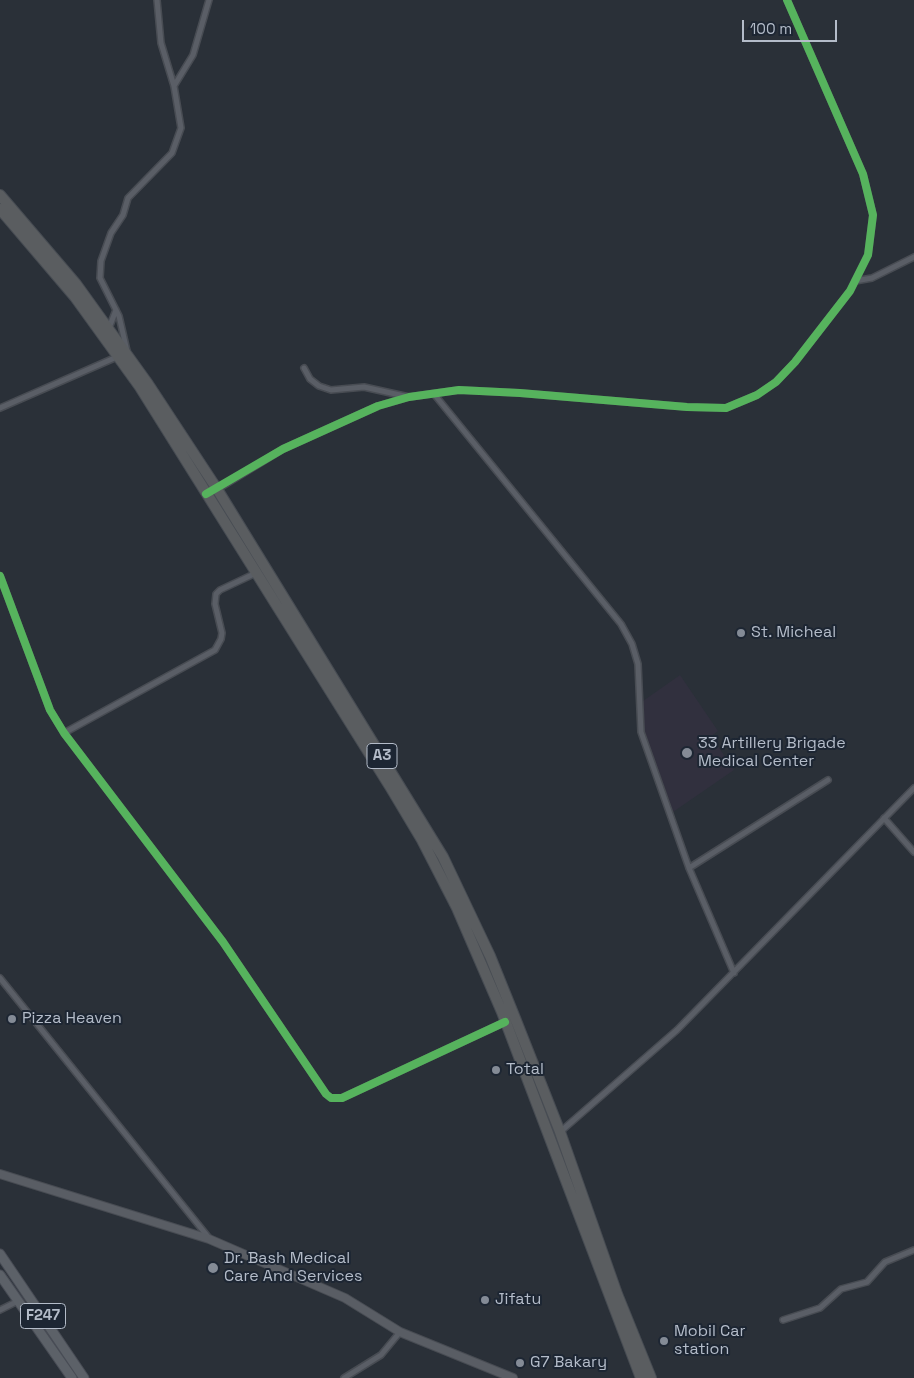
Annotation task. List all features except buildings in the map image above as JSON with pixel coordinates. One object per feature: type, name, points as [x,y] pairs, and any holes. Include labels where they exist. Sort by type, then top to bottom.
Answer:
[{"type":"highway","name":"A3","points":[[0,195],[54,256],[109,328],[123,355]]},
{"type":"highway","name":"A3","points":[[0,209],[51,267],[123,355],[160,411],[217,490],[282,606],[395,786],[442,877],[510,1020],[560,1132],[618,1294],[651,1378]]},
{"type":"highway","name":"A3","points":[[160,411],[206,494],[256,573],[282,606]]},
{"type":"highway","name":"A3","points":[[510,1020],[641,1378]]},
{"type":"main road","name":"F247","points":[[0,1254],[84,1378]]},
{"type":"main road","name":"F247","points":[[0,1275],[72,1378]]},
{"type":"street","points":[[0,408],[123,355],[122,325],[100,278],[101,261],[111,233],[123,215],[128,198],[175,148],[181,128],[174,86],[161,43],[157,0]]},
{"type":"street","points":[[174,86],[193,55],[209,0]]},
{"type":"street","points":[[206,494],[217,490],[283,449],[378,406],[409,397],[459,390],[520,393],[687,407],[726,408],[757,395],[776,382],[800,355],[850,291],[868,255],[872,215],[863,174],[787,0]]},
{"type":"street","points":[[855,281],[872,278],[914,257]]},
{"type":"street","points":[[109,328],[116,310]]},
{"type":"street","points":[[304,368],[310,379],[319,386],[331,390],[364,387],[409,397]]},
{"type":"street","points":[[434,394],[621,624],[632,644],[638,664],[642,732],[689,868],[734,973]]},
{"type":"street","points":[[64,732],[215,650],[222,633],[215,604],[216,594],[220,590],[256,573]]},
{"type":"street","points":[[0,576],[50,710],[64,732],[223,942],[331,1098],[342,1098],[510,1020]]},
{"type":"street","points":[[689,868],[828,780]]},
{"type":"street","points":[[560,1132],[677,1030],[914,788]]},
{"type":"street","points":[[884,818],[914,852]]},
{"type":"street","points":[[0,978],[209,1239]]},
{"type":"street","points":[[0,1174],[209,1239],[333,1292],[400,1332],[513,1378]]},
{"type":"street","points":[[783,1320],[820,1308],[841,1290],[867,1282],[881,1266],[914,1250]]},
{"type":"street","points":[[0,1310],[18,1301]]},
{"type":"street","points":[[344,1378],[381,1355],[400,1332]]},
{"type":"shaded area","name":"33 Artillery Brigade Medical Center","points":[[680,675],[718,731],[711,736],[734,770],[673,812],[643,729],[643,701]]},
{"type":"cycle path","points":[[206,494],[283,449],[378,406],[409,397],[459,390],[520,393],[687,407],[726,408],[757,395],[776,382],[795,362],[850,291],[868,255],[873,215],[863,174],[787,0]]},
{"type":"cycle path","points":[[0,576],[50,710],[64,733],[223,942],[326,1094],[331,1098],[342,1098],[505,1022]]},
{"type":"place","name":"St. Micheal","points":[[741,633]]},
{"type":"place","name":"33 Artillery Brigade Medical Center","points":[[687,753]]},
{"type":"place","name":"Pizza Heaven","points":[[12,1019]]},
{"type":"place","name":"Total","points":[[496,1070]]},
{"type":"place","name":"Dr. Bash Medical Care And Services","points":[[213,1268]]},
{"type":"place","name":"Jifatu","points":[[485,1300]]},
{"type":"place","name":"Mobil Car station","points":[[664,1341]]},
{"type":"place","name":"G7 Bakary","points":[[520,1363]]}]
